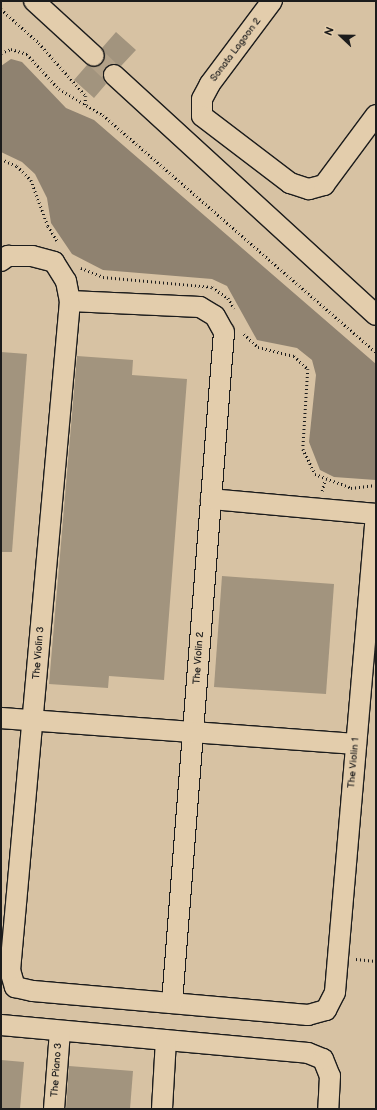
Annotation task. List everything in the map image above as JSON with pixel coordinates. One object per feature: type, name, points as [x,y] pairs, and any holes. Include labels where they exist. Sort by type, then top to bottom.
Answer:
[{"type":"street","points":[[34,1],[94,56]]},
{"type":"street","name":"Sonata Lagoon 2","points":[[272,1],[202,100],[202,116],[290,183],[309,189],[324,186],[376,116]]},
{"type":"street","points":[[114,75],[376,315]]},
{"type":"street","name":"The Violin 3","points":[[1,261],[16,256],[54,262],[66,281],[70,300],[10,970],[15,987],[33,991],[172,1003]]},
{"type":"street","name":"The Violin 2","points":[[70,300],[200,307],[216,316],[224,332],[172,1003]]},
{"type":"street","points":[[211,499],[376,514]]},
{"type":"street","name":"The Violin 1","points":[[172,1003],[308,1015],[326,1010],[334,992],[376,514]]},
{"type":"street","points":[[1,718],[356,744]]},
{"type":"street","points":[[1,1025],[308,1053],[323,1059],[330,1076],[328,1109]]},
{"type":"street","name":"The Piano 3","points":[[54,1109],[60,1031]]},
{"type":"street","points":[[162,1109],[166,1040]]},
{"type":"path","points":[[1,9],[39,43],[86,96],[85,105]]},
{"type":"path","points":[[1,53],[11,49],[26,54],[59,89],[124,132],[376,352]]},
{"type":"path","points":[[325,480],[351,488],[376,485]]},
{"type":"shaded area","points":[[11,59],[22,62],[66,108],[94,120],[376,364],[376,480],[334,477],[320,470],[309,442],[316,375],[312,360],[297,348],[257,340],[227,286],[212,279],[103,270],[72,254],[51,223],[47,198],[35,174],[22,162],[1,152],[1,66]]},
{"type":"building","points":[[116,32],[136,50],[121,66],[111,64],[105,68],[103,78],[106,84],[94,98],[74,80],[87,65],[97,67],[103,63],[105,53],[102,48]]},
{"type":"building","points":[[1,352],[27,354],[12,552],[1,552]]},
{"type":"building","points":[[77,356],[133,360],[132,375],[187,379],[164,680],[109,676],[108,688],[49,684]]},
{"type":"building","points":[[222,576],[334,584],[326,694],[214,687]]},
{"type":"building","points":[[1,1060],[24,1062],[20,1109],[1,1109]]},
{"type":"building","points":[[69,1066],[133,1071],[130,1109],[66,1109]]},
{"type":"tunnel","points":[[94,56],[114,75]]}]
